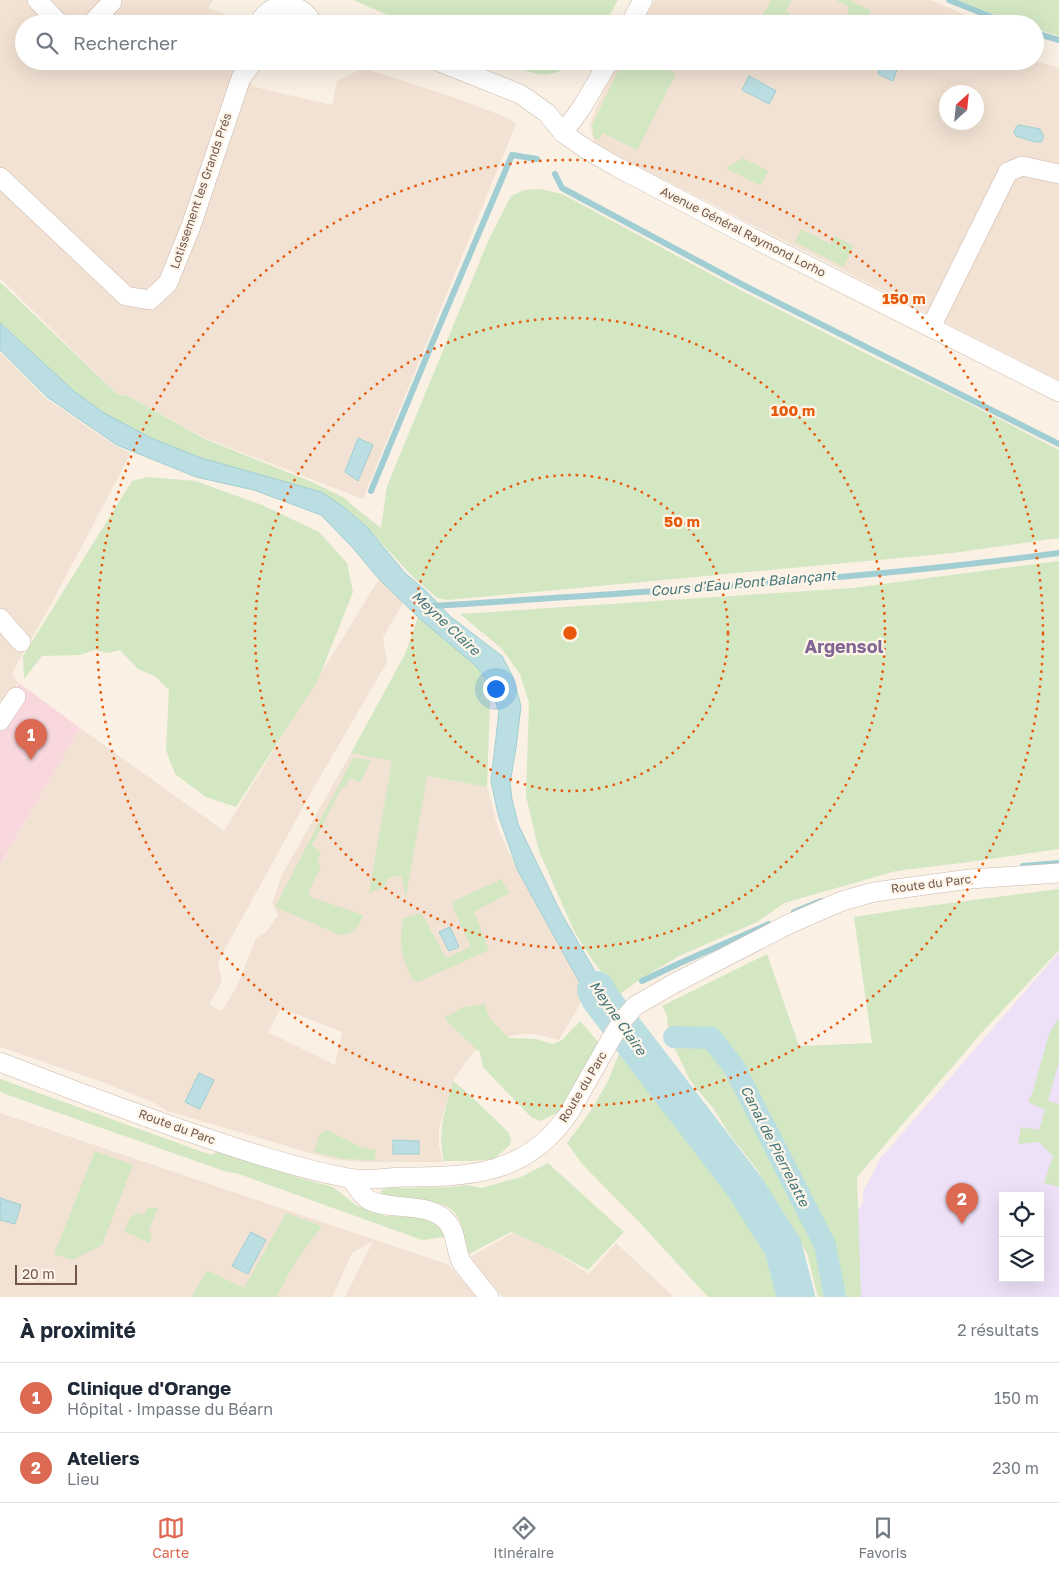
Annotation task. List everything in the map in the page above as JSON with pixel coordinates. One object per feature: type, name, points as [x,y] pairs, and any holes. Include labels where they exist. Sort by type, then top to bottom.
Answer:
[{"type":"street","points":[[37,0],[51,15]]},
{"type":"street","points":[[100,15],[112,0]]},
{"type":"street","points":[[635,15],[643,0]]},
{"type":"street","points":[[262,15],[270,3],[290,3],[298,6],[308,15]]},
{"type":"street","name":"Lotissement les Grands Prés","points":[[0,177],[126,296],[150,300],[168,283],[192,226],[241,78],[247,70]]},
{"type":"street","name":"Avenue Général Raymond Lorho","points":[[460,70],[520,94],[547,113],[563,133],[586,149],[625,171],[739,231],[1059,392]]},
{"type":"street","points":[[563,133],[582,107],[604,70]]},
{"type":"street","points":[[931,327],[1008,172],[1022,166],[1059,174]]},
{"type":"street","points":[[0,618],[21,642]]},
{"type":"street","points":[[0,721],[16,696]]},
{"type":"street","name":"Route du Parc","points":[[0,1062],[227,1145],[350,1178],[444,1177],[478,1173],[501,1167],[519,1159],[541,1145],[559,1127],[622,1021],[635,1006],[673,984],[787,925],[842,901],[874,892],[970,879],[1059,872]]},
{"type":"street","points":[[350,1178],[369,1201],[389,1206],[421,1209],[438,1214],[448,1222],[453,1232],[459,1257],[489,1297]]},
{"type":"shaded area","points":[[0,0],[213,0],[208,8],[226,15],[15,15],[15,70],[240,70],[254,87],[332,105],[337,81],[359,70],[369,70],[453,97],[508,118],[516,124],[363,499],[205,438],[128,396],[117,394],[0,278]]},
{"type":"shaded area","points":[[655,0],[931,0],[966,15],[646,15]]},
{"type":"shaded area","points":[[1044,64],[1059,68],[1059,380],[631,163],[594,142],[590,125],[597,105],[615,70],[1044,70]]},
{"type":"shaded area","points":[[0,352],[45,398],[116,446],[130,453],[48,610],[12,674],[18,683],[0,713]]},
{"type":"shaded area","points":[[379,579],[404,602],[383,637],[387,662],[313,789],[218,962],[222,981],[209,1005],[222,1011],[238,984],[256,938],[265,933],[278,915],[272,903],[282,875],[351,753],[392,761],[427,776],[487,787],[499,832],[517,869],[586,994],[559,1040],[536,1034],[521,1034],[500,1038],[479,1048],[470,1056],[453,1081],[439,1128],[439,1146],[443,1162],[361,1162],[331,1159],[167,1111],[152,1102],[97,1080],[0,1047],[0,866],[80,728],[224,831]],"holes":[[[281,1008],[342,1032],[335,1065],[268,1032]]]},
{"type":"shaded area","points":[[19,683],[80,728],[0,865],[0,713]]},
{"type":"shaded area","points":[[1059,952],[1059,1297],[860,1297],[857,1211],[863,1202],[863,1192],[880,1159]]},
{"type":"shaded area","points":[[0,1113],[449,1265],[476,1297],[345,1297],[373,1241],[352,1253],[332,1297],[0,1297]]},
{"type":"shaded area","points":[[513,1233],[550,1249],[589,1274],[616,1243],[674,1297],[503,1297],[470,1257]]},
{"type":"green space","points":[[353,0],[618,0],[610,15],[388,15]]},
{"type":"green space","points":[[771,0],[792,0],[786,11],[791,15],[763,15]]},
{"type":"green space","points":[[836,0],[850,0],[871,11],[869,15],[847,15],[848,7]]},
{"type":"green space","points":[[956,0],[1059,0],[1059,36],[1044,32],[1044,15],[996,15]]},
{"type":"green space","points":[[525,70],[562,70],[545,75]]},
{"type":"green space","points":[[619,70],[668,70],[676,74],[637,150],[603,133],[599,141],[594,137],[592,125]]},
{"type":"green space","points":[[743,158],[768,171],[761,186],[726,168]]},
{"type":"green space","points":[[540,189],[562,194],[744,292],[1059,450],[1059,538],[953,553],[448,600],[437,598],[410,574],[367,527],[321,492],[201,458],[151,438],[104,413],[75,392],[0,323],[0,282],[117,394],[128,396],[205,439],[312,482],[345,498],[381,528],[387,486],[489,239],[511,196],[524,190]]},
{"type":"green space","points":[[801,229],[830,244],[835,236],[854,246],[844,267],[795,242]]},
{"type":"green space","points":[[148,477],[195,481],[262,505],[319,532],[347,563],[353,592],[318,680],[236,807],[206,797],[175,774],[166,750],[169,690],[156,677],[138,669],[120,650],[109,653],[95,650],[80,655],[42,656],[24,679],[23,656],[132,481]]},
{"type":"green space","points":[[1059,561],[1059,849],[896,871],[784,903],[757,922],[679,956],[639,980],[619,995],[593,961],[574,931],[539,851],[526,796],[529,703],[520,674],[501,648],[460,614],[852,588]]},
{"type":"green space","points":[[418,617],[476,666],[487,680],[490,701],[487,787],[427,776],[406,897],[401,875],[388,878],[384,887],[369,893],[392,761],[351,753],[405,654]]},
{"type":"green space","points":[[353,758],[371,760],[360,783],[350,778],[345,787],[342,787],[312,845],[321,853],[317,861],[321,866],[308,893],[310,897],[363,915],[355,930],[349,934],[340,935],[275,907]]},
{"type":"green space","points":[[501,879],[509,893],[474,912],[489,950],[418,982],[413,980],[402,950],[403,918],[421,913],[446,958],[471,947],[452,902]]},
{"type":"green space","points":[[1059,889],[1059,950],[985,1029],[857,1177],[861,1297],[818,1297],[807,1253],[785,1220],[758,1171],[728,1132],[714,1109],[691,1082],[674,1047],[667,1016],[662,1006],[767,954],[799,1046],[872,1043],[854,917]]},
{"type":"green space","points":[[485,1004],[489,1018],[509,1038],[535,1039],[552,1044],[562,1040],[580,1021],[600,1044],[558,1112],[541,1121],[531,1117],[483,1067],[479,1049],[478,1051],[444,1018],[463,1007]]},
{"type":"green space","points":[[1059,1018],[1059,1061],[1048,1101],[1059,1104],[1059,1187],[1044,1183],[1053,1156],[1039,1142],[1018,1144],[1021,1127],[1039,1130],[1045,1110],[1028,1102],[1033,1091],[1049,1034]]},
{"type":"green space","points":[[623,1044],[657,1083],[759,1225],[779,1268],[785,1297],[708,1297],[642,1225],[583,1165],[567,1143],[590,1112],[608,1081]]},
{"type":"green space","points":[[0,1079],[211,1155],[221,1150],[296,1177],[333,1187],[357,1206],[386,1216],[432,1218],[440,1222],[446,1237],[422,1240],[239,1174],[224,1171],[5,1094],[0,1091]]},
{"type":"green space","points":[[453,1081],[508,1132],[511,1139],[510,1145],[494,1159],[444,1161],[441,1140],[442,1130]]},
{"type":"green space","points":[[327,1130],[361,1147],[376,1150],[375,1160],[342,1159],[314,1152],[319,1137]]},
{"type":"green space","points":[[95,1151],[133,1165],[102,1245],[72,1260],[54,1254]]},
{"type":"green space","points":[[548,1163],[624,1232],[588,1270],[550,1249],[511,1232],[469,1254],[461,1225],[451,1209],[422,1200],[380,1200],[381,1191],[385,1188],[467,1185],[481,1188],[521,1177]]},
{"type":"green space","points":[[148,1208],[158,1208],[149,1230],[152,1238],[149,1243],[124,1231],[130,1218],[137,1213],[144,1215]]},
{"type":"green space","points":[[286,1213],[322,1226],[297,1259],[276,1297],[192,1297],[207,1270],[244,1288]]},
{"type":"water","points":[[879,70],[897,70],[893,81],[878,74]]},
{"type":"water","points":[[749,76],[776,91],[769,104],[742,90]]},
{"type":"water","points":[[1019,125],[1040,129],[1044,137],[1041,142],[1016,136],[1014,132]]},
{"type":"water","points":[[0,323],[75,392],[104,413],[151,438],[201,458],[321,492],[341,505],[367,527],[405,573],[425,590],[451,617],[502,656],[513,677],[521,706],[510,783],[518,824],[561,913],[611,998],[619,1005],[608,1024],[592,1007],[517,869],[498,814],[491,781],[499,711],[487,680],[476,666],[418,617],[379,579],[353,548],[321,515],[254,490],[196,477],[117,445],[47,397],[0,350]]},
{"type":"water","points":[[358,438],[373,445],[358,481],[345,472]]},
{"type":"water","points":[[450,927],[459,947],[449,951],[439,932]]},
{"type":"water","points":[[199,1073],[214,1080],[200,1109],[185,1102]]},
{"type":"water","points":[[393,1140],[419,1141],[419,1154],[393,1154]]},
{"type":"water","points":[[0,1198],[21,1205],[15,1224],[0,1220]]},
{"type":"water","points":[[251,1232],[266,1240],[248,1274],[232,1266]]},
{"type":"waterway","points":[[949,0],[986,15]]},
{"type":"waterway","points":[[1044,36],[1059,40]]},
{"type":"waterway","points":[[371,491],[512,155],[537,159]]},
{"type":"waterway","points":[[555,174],[562,188],[743,285],[1059,444]]},
{"type":"waterway","name":"Cours d'Eau Pont Balançant","points":[[433,606],[825,578],[981,563],[1059,553]]},
{"type":"waterway","points":[[1023,866],[1059,863]]},
{"type":"waterway","points":[[794,912],[821,901]]},
{"type":"waterway","points":[[642,981],[769,924]]},
{"type":"waterway","name":"Meyne Claire","points":[[596,990],[600,998],[745,1187],[783,1247],[796,1297]]},
{"type":"waterway","name":"Canal de Pierrelatte","points":[[674,1037],[711,1038],[734,1067],[825,1245],[835,1297]]},
{"type":"place","name":"Clinique d'Orange","points":[[31,760]]},
{"type":"place","name":"Ateliers","points":[[962,1224]]},
{"type":"district","name":"Argensol","points":[[844,647]]}]
